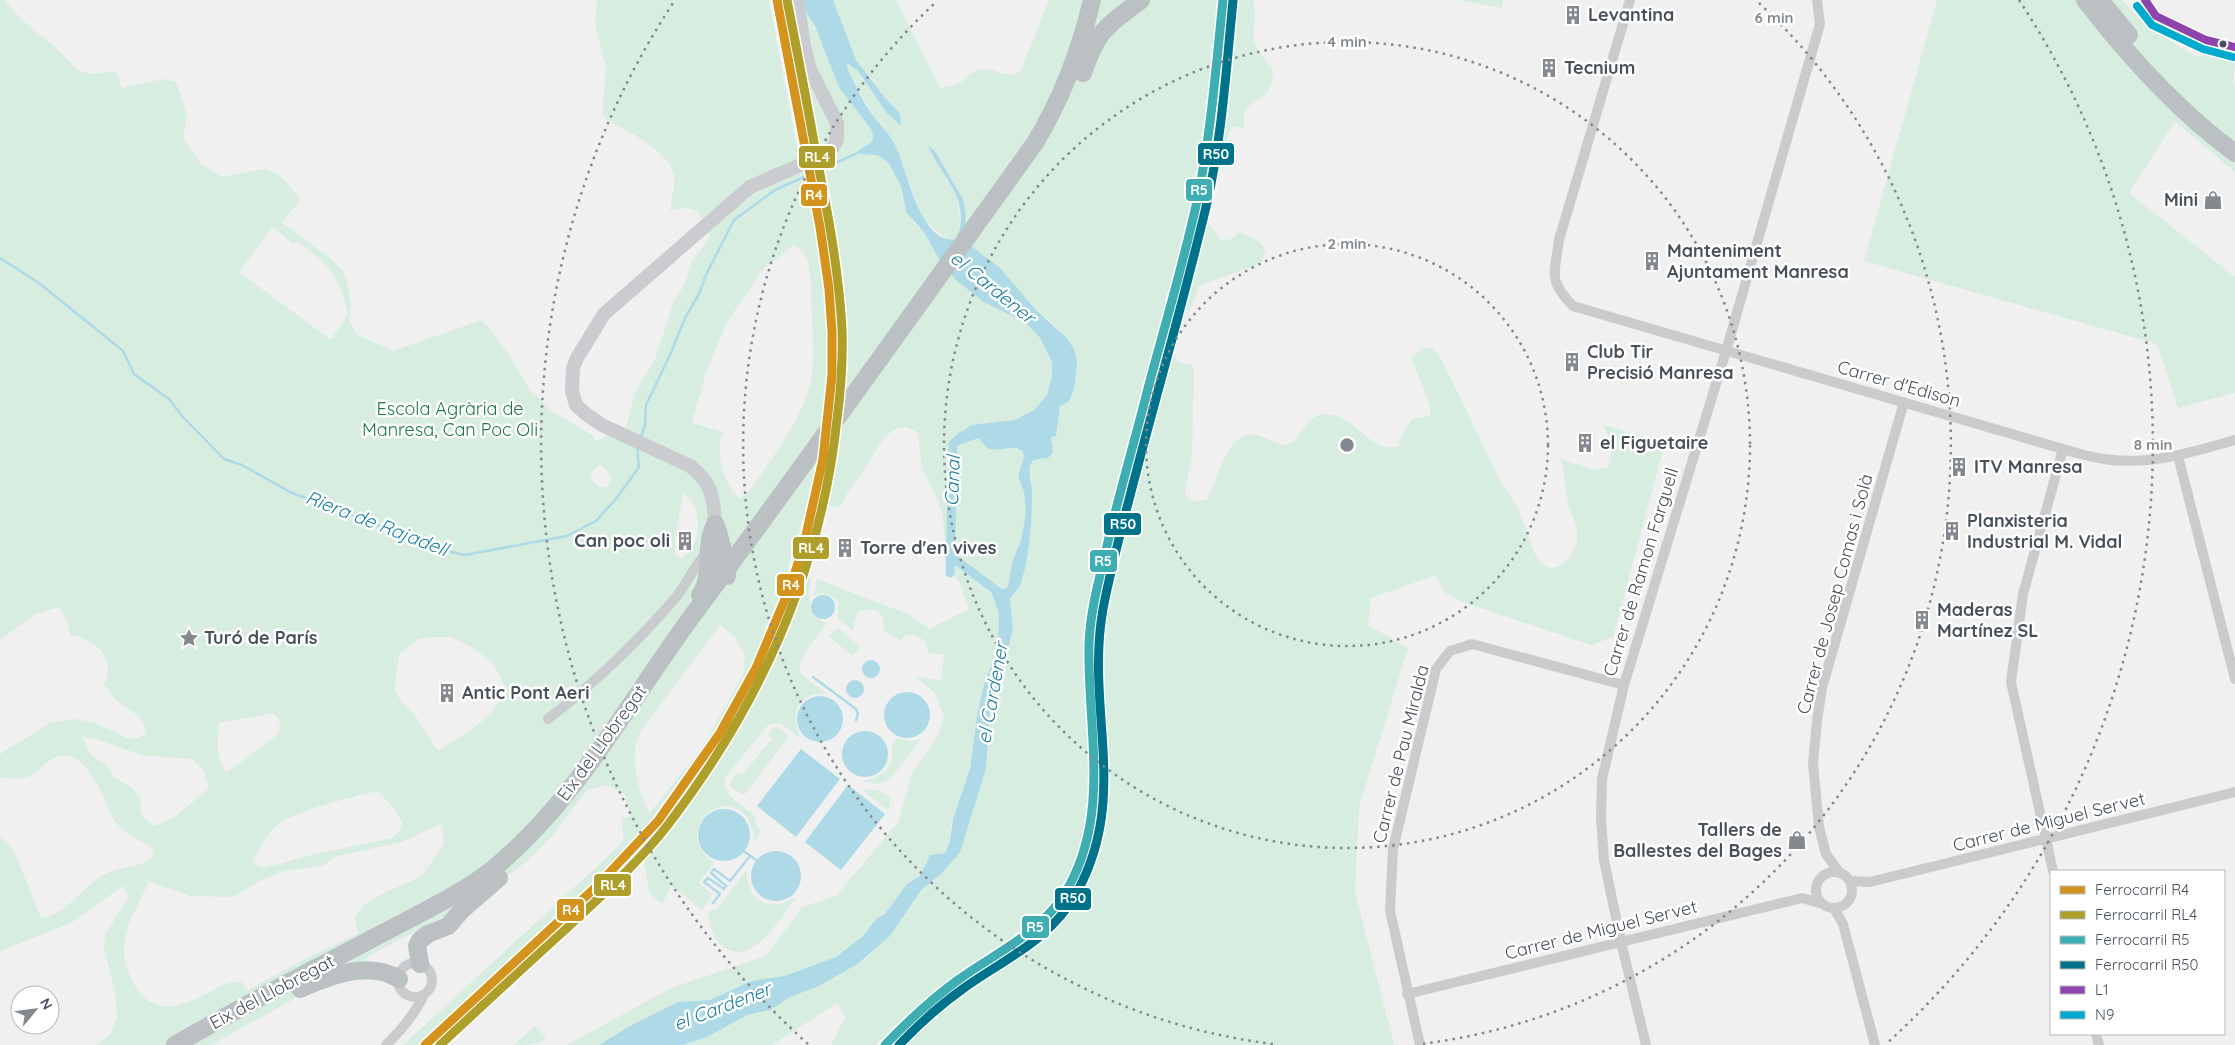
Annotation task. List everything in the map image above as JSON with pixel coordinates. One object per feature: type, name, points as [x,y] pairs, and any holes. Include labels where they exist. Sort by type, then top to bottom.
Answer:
[{"type":"highway","points":[[1038,145],[1077,58],[1087,0]]},
{"type":"highway","points":[[1083,29],[1092,0]]},
{"type":"highway","points":[[1038,145],[1056,121],[1073,87],[1082,62],[1098,0]]},
{"type":"highway","points":[[1073,87],[1082,76],[1091,50],[1103,30],[1141,0]]},
{"type":"highway","points":[[2085,0],[2138,64],[2213,136],[2235,153]]},
{"type":"highway","points":[[2100,0],[2143,52],[2176,86],[2235,139]]},
{"type":"highway","name":"Eix del Llobregat","points":[[175,1045],[242,1007],[440,903],[490,871],[549,816],[702,609],[1038,145]]},
{"type":"highway","points":[[717,527],[734,545],[748,545]]},
{"type":"highway","points":[[702,609],[699,598],[709,575],[709,552],[717,527]]},
{"type":"highway","points":[[702,609],[728,575],[717,527]]},
{"type":"highway","points":[[709,552],[722,569],[734,567],[748,545]]},
{"type":"highway","name":"Eix del Llobregat","points":[[193,1045],[274,999],[459,900],[494,876],[529,845],[572,796],[702,609]]},
{"type":"highway","points":[[420,964],[417,954],[417,946],[420,940],[428,934],[448,926],[485,888],[515,865],[529,845]]},
{"type":"highway","points":[[274,999],[325,978],[350,971],[375,971],[390,974],[399,979]]},
{"type":"street","points":[[717,527],[713,496],[707,482],[695,470],[678,460],[602,425],[576,405],[572,391],[573,368],[579,353],[604,314],[750,187],[830,152],[837,140],[837,123],[810,69],[797,0]]},
{"type":"street","name":"Carrer d'Edison","points":[[1630,0],[1559,240],[1554,280],[1561,294],[1573,306],[2063,449],[2105,459],[2140,461],[2178,456],[2235,440]]},
{"type":"street","name":"Carrer de Ramon Farguell","points":[[1646,1045],[1621,942],[1604,860],[1601,819],[1602,779],[1624,685],[1726,351],[1820,24],[1817,0]]},
{"type":"street","points":[[2145,0],[2156,16],[2206,40],[2235,47]]},
{"type":"street","name":"Carrer de Josep Comas i Solà","points":[[1839,872],[1826,854],[1819,827],[1813,763],[1816,721],[1822,688],[1904,402]]},
{"type":"street","points":[[2053,870],[2011,682],[2023,594],[2063,449]]},
{"type":"street","points":[[2178,456],[2235,679]]},
{"type":"street","points":[[548,719],[584,691],[642,638],[686,585],[702,557],[709,552]]},
{"type":"street","name":"Carrer de Pau Miralda","points":[[1420,1045],[1407,994],[1390,911],[1392,849],[1436,669],[1450,651],[1472,644],[1624,685]]},
{"type":"street","name":"Carrer de Miguel Servet","points":[[1850,880],[1870,882],[2235,792]]},
{"type":"street","name":"Carrer de Josep Comas i Solà","points":[[1820,879],[1826,854]]},
{"type":"street","points":[[1802,898],[1820,879],[1831,872],[1839,872],[1850,880],[1853,889],[1852,897],[1844,905],[1834,908],[1823,904],[1817,894],[1820,879]]},
{"type":"street","name":"Carrer de Miguel Servet","points":[[1852,897],[1870,882]]},
{"type":"street","name":"Carrer de Miguel Servet","points":[[1407,994],[1802,898],[1823,904]]},
{"type":"street","points":[[1843,924],[1844,905]]},
{"type":"street","points":[[1834,908],[1843,924],[1875,1045]]},
{"type":"street","points":[[414,963],[420,964],[430,971],[432,980],[429,991],[418,997],[408,995],[400,988],[400,973],[406,966],[414,963]]},
{"type":"street","points":[[408,995],[410,1019]]},
{"type":"street","points":[[386,1045],[410,1019],[424,995]]},
{"type":"green space","name":"Escola Agrària de Manresa, Can Poc Oli","points":[[0,0],[4,0],[21,19],[57,49],[77,70],[92,74],[116,71],[122,88],[163,79],[176,82],[187,116],[183,138],[201,164],[222,177],[264,169],[280,175],[301,200],[281,222],[323,253],[342,270],[350,294],[351,307],[349,319],[356,334],[393,351],[482,320],[508,353],[530,390],[553,412],[592,435],[595,441],[626,428],[635,392],[655,359],[674,301],[686,282],[691,263],[710,237],[698,211],[687,208],[670,210],[674,175],[665,158],[635,135],[606,119],[602,114],[606,69],[595,24],[597,0],[769,0],[798,153],[814,150],[788,0],[801,0],[855,107],[871,129],[873,135],[872,142],[864,146],[860,153],[877,155],[888,162],[901,186],[904,205],[914,223],[924,232],[940,261],[956,280],[982,301],[1026,323],[1040,338],[1052,362],[1052,376],[1047,395],[1034,410],[1015,420],[971,425],[948,443],[959,445],[979,438],[983,444],[991,449],[1017,448],[1022,451],[1024,456],[1018,477],[1024,492],[1026,513],[1022,536],[1013,559],[1008,586],[1005,589],[998,585],[992,588],[991,591],[999,614],[998,643],[977,716],[970,769],[951,826],[950,841],[945,853],[938,854],[926,862],[920,876],[907,884],[884,915],[877,918],[869,931],[836,957],[784,976],[751,981],[710,1000],[678,1002],[628,1027],[599,1045],[567,1045],[671,988],[766,956],[802,907],[836,896],[899,821],[911,775],[937,737],[944,717],[935,693],[916,677],[941,680],[944,655],[928,652],[925,642],[917,635],[907,635],[899,640],[884,630],[881,614],[874,610],[858,611],[854,622],[854,631],[838,618],[838,599],[823,593],[814,595],[817,579],[910,615],[929,629],[969,609],[960,583],[946,563],[943,517],[939,503],[922,469],[918,433],[909,428],[901,427],[894,430],[882,441],[842,503],[837,507],[824,505],[837,459],[842,344],[837,277],[827,227],[814,230],[822,276],[828,342],[824,429],[814,482],[770,627],[746,678],[704,750],[646,829],[623,854],[417,1045],[403,1045],[623,841],[622,818],[631,816],[624,794],[607,785],[587,790],[554,834],[527,861],[490,889],[449,914],[368,956],[353,975],[321,984],[211,1045],[97,1045],[110,1034],[117,1018],[115,992],[104,948],[105,935],[128,898],[126,890],[123,886],[71,923],[0,951],[0,837],[9,845],[16,856],[41,918],[59,912],[102,876],[115,870],[148,861],[153,857],[153,851],[149,845],[132,837],[117,824],[110,814],[95,781],[81,762],[75,758],[63,755],[56,757],[29,776],[12,778],[0,777],[0,754],[50,723],[73,719],[93,722],[127,738],[135,739],[146,734],[146,728],[141,719],[117,700],[104,684],[108,666],[101,651],[87,640],[70,635],[68,622],[59,607],[35,614],[0,640]],"holes":[[[272,227],[293,244],[297,241],[318,257],[336,279],[348,314],[331,340],[239,272]],[[794,245],[800,249],[807,259],[810,280],[813,367],[809,389],[804,403],[782,443],[747,494],[740,498],[729,485],[722,467],[720,448],[723,432],[692,423],[706,372],[727,322],[764,268]],[[600,464],[612,478],[608,486],[602,488],[595,484],[590,474]],[[683,494],[688,497],[695,508],[698,528],[695,543],[682,559],[675,554],[675,539]],[[720,625],[735,637],[745,656],[743,675],[702,748],[649,814],[636,773],[636,743],[640,732]],[[451,637],[472,647],[492,662],[506,688],[500,700],[486,718],[438,751],[416,717],[400,700],[395,689],[400,653],[418,639]],[[273,713],[279,720],[280,728],[278,734],[226,773],[218,755],[219,723]],[[82,737],[95,739],[142,755],[193,759],[204,772],[209,788],[174,818],[154,826],[144,818],[140,811],[141,799],[133,789],[114,777],[106,765],[91,755]],[[378,791],[392,806],[402,822],[400,831],[392,838],[316,854],[264,868],[255,865],[253,861],[260,847],[276,826],[310,809]],[[442,823],[444,844],[421,877],[388,891],[365,904],[355,917],[358,934],[315,954],[246,991],[243,983],[234,982],[189,1002],[169,1006],[150,1002],[134,984],[127,969],[124,943],[131,919],[149,881],[190,896],[233,897],[263,879],[285,871],[324,865],[334,857],[402,842]]]},
{"type":"green space","points":[[833,0],[896,0],[940,88],[959,83],[979,69],[988,69],[1007,74],[1021,71],[1049,0],[1219,0],[1209,111],[1201,164],[1092,588],[1083,657],[1090,770],[1088,817],[1076,857],[1090,862],[1100,818],[1100,768],[1094,634],[1101,587],[1119,509],[1198,219],[1217,112],[1228,0],[1253,0],[1255,11],[1254,41],[1263,57],[1272,67],[1272,80],[1269,89],[1264,95],[1246,110],[1244,118],[1245,129],[1231,126],[1227,141],[1218,139],[1208,224],[1222,241],[1231,239],[1240,232],[1260,242],[1266,251],[1261,263],[1199,286],[1194,301],[1177,331],[1174,346],[1178,362],[1192,365],[1194,371],[1192,457],[1185,489],[1186,496],[1192,501],[1206,500],[1229,450],[1236,441],[1244,436],[1259,436],[1278,444],[1287,445],[1296,439],[1309,422],[1317,416],[1335,415],[1344,419],[1384,447],[1398,447],[1401,437],[1412,419],[1430,416],[1430,405],[1411,358],[1423,348],[1432,348],[1438,354],[1497,475],[1518,509],[1535,555],[1544,565],[1550,568],[1556,567],[1567,560],[1572,554],[1577,540],[1576,526],[1568,504],[1561,459],[1593,470],[1607,468],[1610,463],[1611,452],[1604,425],[1665,443],[1613,637],[1591,645],[1460,601],[1444,592],[1436,575],[1371,598],[1368,625],[1408,648],[1359,807],[1355,891],[1394,1045],[891,1045],[901,1034],[895,1026],[876,1045],[831,1045],[845,1017],[837,1003],[772,1045],[682,1045],[707,1037],[747,1015],[763,1012],[790,997],[819,986],[866,959],[890,936],[922,889],[940,875],[959,854],[986,769],[990,708],[999,688],[1013,628],[1010,599],[1020,585],[1032,484],[1031,467],[1032,463],[1037,459],[1045,459],[1050,436],[1056,436],[1060,406],[1075,384],[1077,363],[1074,349],[1056,326],[1036,310],[994,264],[976,252],[971,246],[965,228],[966,214],[963,199],[935,151],[928,147],[946,174],[957,197],[960,223],[957,239],[950,240],[945,238],[924,220],[909,182],[848,70],[847,63],[858,71],[886,112],[896,109],[886,100],[856,60]]},
{"type":"green space","points":[[1459,0],[1503,0],[1502,8]]},
{"type":"green space","points":[[1937,0],[2122,0],[2145,25],[2194,56],[2235,55],[2235,172],[2175,121],[2129,193],[2235,277],[2235,393],[2178,408],[2157,344],[1864,261]]},
{"type":"green space","points":[[806,574],[811,577],[810,605],[812,611],[820,620],[827,623],[804,656],[800,669],[808,680],[828,694],[809,696],[799,706],[796,712],[796,720],[800,738],[780,723],[771,724],[766,727],[725,778],[725,784],[730,795],[754,815],[756,825],[761,831],[755,841],[749,820],[737,809],[724,806],[712,810],[702,820],[697,833],[700,848],[714,863],[699,882],[712,895],[702,910],[671,885],[662,904],[650,894],[643,856],[723,753],[763,684]]},
{"type":"green space","points":[[838,628],[860,647],[853,656],[829,637]]},
{"type":"green space","points":[[777,727],[789,736],[744,795],[732,788],[730,784],[737,772],[742,775],[772,739],[768,734],[773,728]]},
{"type":"green space","points":[[897,738],[910,741],[921,739],[890,779],[876,784],[861,781],[874,778],[885,771],[891,761],[891,747]]},
{"type":"green space","points":[[861,789],[884,793],[890,799],[889,811]]},
{"type":"green space","points":[[746,871],[751,891],[762,902],[778,904],[797,896],[768,934],[748,949],[738,952],[728,949],[716,939],[708,914],[712,909],[716,910]]},
{"type":"green space","points":[[535,1026],[546,1037],[544,1040],[533,1044],[514,1045]]},
{"type":"water","name":"el Cardener","points":[[801,0],[833,0],[856,60],[900,114],[901,126],[886,112],[858,71],[847,63],[848,70],[866,106],[894,143],[917,205],[925,219],[934,231],[944,238],[957,239],[960,224],[958,200],[928,146],[935,151],[963,199],[966,214],[965,228],[971,246],[1000,268],[1036,310],[1066,337],[1074,349],[1077,363],[1075,384],[1068,402],[1060,406],[1056,436],[1051,437],[1053,452],[1048,458],[1033,461],[1030,467],[1032,514],[1027,561],[1020,585],[1010,599],[1013,628],[999,688],[990,708],[986,769],[959,854],[940,875],[922,889],[890,936],[859,963],[819,986],[790,997],[770,1010],[747,1015],[707,1037],[682,1045],[599,1045],[628,1027],[678,1002],[710,1000],[751,981],[784,976],[836,957],[863,936],[877,918],[884,915],[907,884],[920,876],[930,855],[945,853],[950,841],[953,819],[970,769],[977,716],[984,685],[998,647],[999,614],[991,591],[994,586],[1005,589],[1008,586],[1013,559],[1021,540],[1026,513],[1024,492],[1018,477],[1024,456],[1022,451],[1017,448],[991,449],[983,444],[979,438],[959,445],[948,443],[971,425],[1015,420],[1034,410],[1047,395],[1052,376],[1052,362],[1040,338],[1026,323],[982,301],[956,280],[940,261],[924,232],[906,212],[901,186],[888,162],[877,155],[860,154],[859,150],[872,142],[873,135],[871,129],[839,87],[815,26],[804,9]]},
{"type":"water","points":[[823,595],[831,599],[835,607],[831,615],[823,619],[815,615],[811,607],[815,599]]},
{"type":"water","points":[[867,660],[875,660],[880,665],[878,676],[867,678],[862,673],[862,665]]},
{"type":"water","points":[[851,680],[859,680],[864,685],[862,696],[851,698],[846,693],[846,685]]},
{"type":"water","points":[[907,692],[920,696],[926,702],[930,715],[926,728],[920,734],[907,738],[894,734],[888,728],[884,715],[888,702],[894,696]]},
{"type":"water","points":[[820,696],[833,700],[839,706],[843,719],[839,732],[833,738],[820,742],[807,738],[801,732],[797,719],[801,706],[807,700]]},
{"type":"water","points":[[865,731],[878,735],[884,741],[888,754],[884,767],[878,773],[865,777],[852,773],[846,767],[842,754],[846,741],[852,735]]},
{"type":"water","points":[[801,749],[840,779],[796,837],[757,806]]},
{"type":"water","points":[[848,785],[885,814],[841,870],[805,842]]},
{"type":"water","points":[[724,809],[734,811],[742,817],[748,825],[750,835],[748,845],[742,853],[734,859],[724,861],[714,859],[706,853],[700,845],[698,835],[700,825],[706,817],[714,811]]},
{"type":"water","points":[[771,851],[781,851],[794,858],[801,871],[801,881],[794,894],[781,901],[771,901],[762,897],[755,890],[751,881],[751,871],[755,862],[762,855]]},
{"type":"waterway","name":"Riera de Rajadell","points":[[641,437],[645,426],[646,405],[685,318],[699,294],[706,275],[734,220],[775,190],[862,151]]},
{"type":"waterway","name":"Riera de Rajadell","points":[[0,258],[39,283],[123,351],[134,374],[169,399],[182,416],[224,459],[242,465],[290,492],[443,550],[465,555],[567,536],[596,521],[616,499],[639,467],[637,446]]},
{"type":"waterway","name":"Canal","points":[[950,573],[953,444],[962,436]]},
{"type":"waterway","name":"Canal","points":[[949,555],[1001,594]]},
{"type":"waterway","points":[[813,677],[856,709],[858,714],[856,720]]},
{"type":"waterway","points":[[745,852],[756,860]]},
{"type":"waterway","points":[[713,903],[720,894],[704,882],[708,878],[724,889],[726,886],[711,873],[714,869],[730,881],[750,856]]},
{"type":"rail line","name":"R4","points":[[425,1045],[597,886],[658,821],[720,733],[756,668],[791,585],[804,544],[823,459],[832,375],[832,332],[829,289],[820,227],[777,0]]},
{"type":"rail line","name":"RL4","points":[[440,1045],[606,892],[667,826],[731,733],[781,634],[801,583],[817,530],[829,475],[840,396],[842,329],[839,288],[830,226],[787,0]]},
{"type":"rail line","name":"R5","points":[[885,1045],[902,1027],[948,987],[1019,940],[1046,917],[1058,904],[1068,888],[1081,859],[1089,829],[1093,799],[1094,769],[1089,675],[1092,612],[1114,518],[1197,201],[1210,126],[1223,0]]},
{"type":"rail line","name":"R50","points":[[899,1045],[947,1001],[1026,947],[1055,923],[1077,892],[1093,856],[1101,821],[1104,786],[1099,682],[1099,646],[1103,609],[1110,574],[1206,207],[1216,156],[1223,104],[1233,1]]},
{"type":"transit line","name":"L1","points":[[2145,0],[2156,16],[2206,40],[2235,47]]},
{"type":"transit line","name":"N9","points":[[2137,6],[2152,25],[2203,49],[2233,57]]},
{"type":"place","name":"Levantina","points":[[1573,15]]},
{"type":"place","name":"Tecnium","points":[[1549,68]]},
{"type":"place","name":"Mini","points":[[2213,200]]},
{"type":"place","name":"Manteniment Ajuntament Manresa","points":[[1652,261]]},
{"type":"place","name":"Club Tir Precisió Manresa","points":[[1572,362]]},
{"type":"place","name":"el Figuetaire","points":[[1585,443]]},
{"type":"place","name":"ITV Manresa","points":[[1959,467]]},
{"type":"place","name":"Planxisteria Industrial M. Vidal","points":[[1952,531]]},
{"type":"place","name":"Can poc oli","points":[[685,541]]},
{"type":"place","name":"Torre d'en vives","points":[[845,548]]},
{"type":"place","name":"Maderas Martínez SL","points":[[1922,620]]},
{"type":"place","name":"Turó de París","points":[[189,638]]},
{"type":"place","name":"Antic Pont Aeri","points":[[447,693]]},
{"type":"place","name":"Tallers de Ballestes del Bages","points":[[1797,840]]}]
